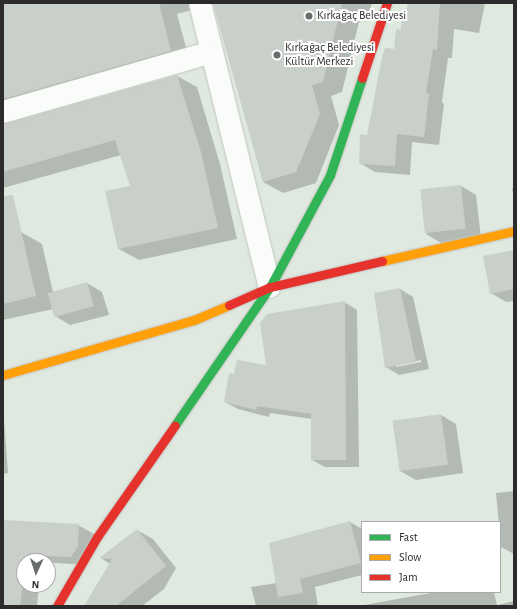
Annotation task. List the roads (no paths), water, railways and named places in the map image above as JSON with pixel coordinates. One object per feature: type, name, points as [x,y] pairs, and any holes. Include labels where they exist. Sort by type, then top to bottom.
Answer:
[{"type":"street","points":[[200,3],[270,287]]},
{"type":"street","points":[[57,606],[97,537],[270,287],[330,175],[387,3]]},
{"type":"street","points":[[3,112],[212,52]]},
{"type":"street","points":[[3,375],[194,320],[270,287],[514,231]]},
{"type":"place","name":"Kırkağaç Belediyesi","points":[[309,16]]},
{"type":"place","name":"Kırkağaç Belediyesi Kültür Merkezi","points":[[277,55]]}]
